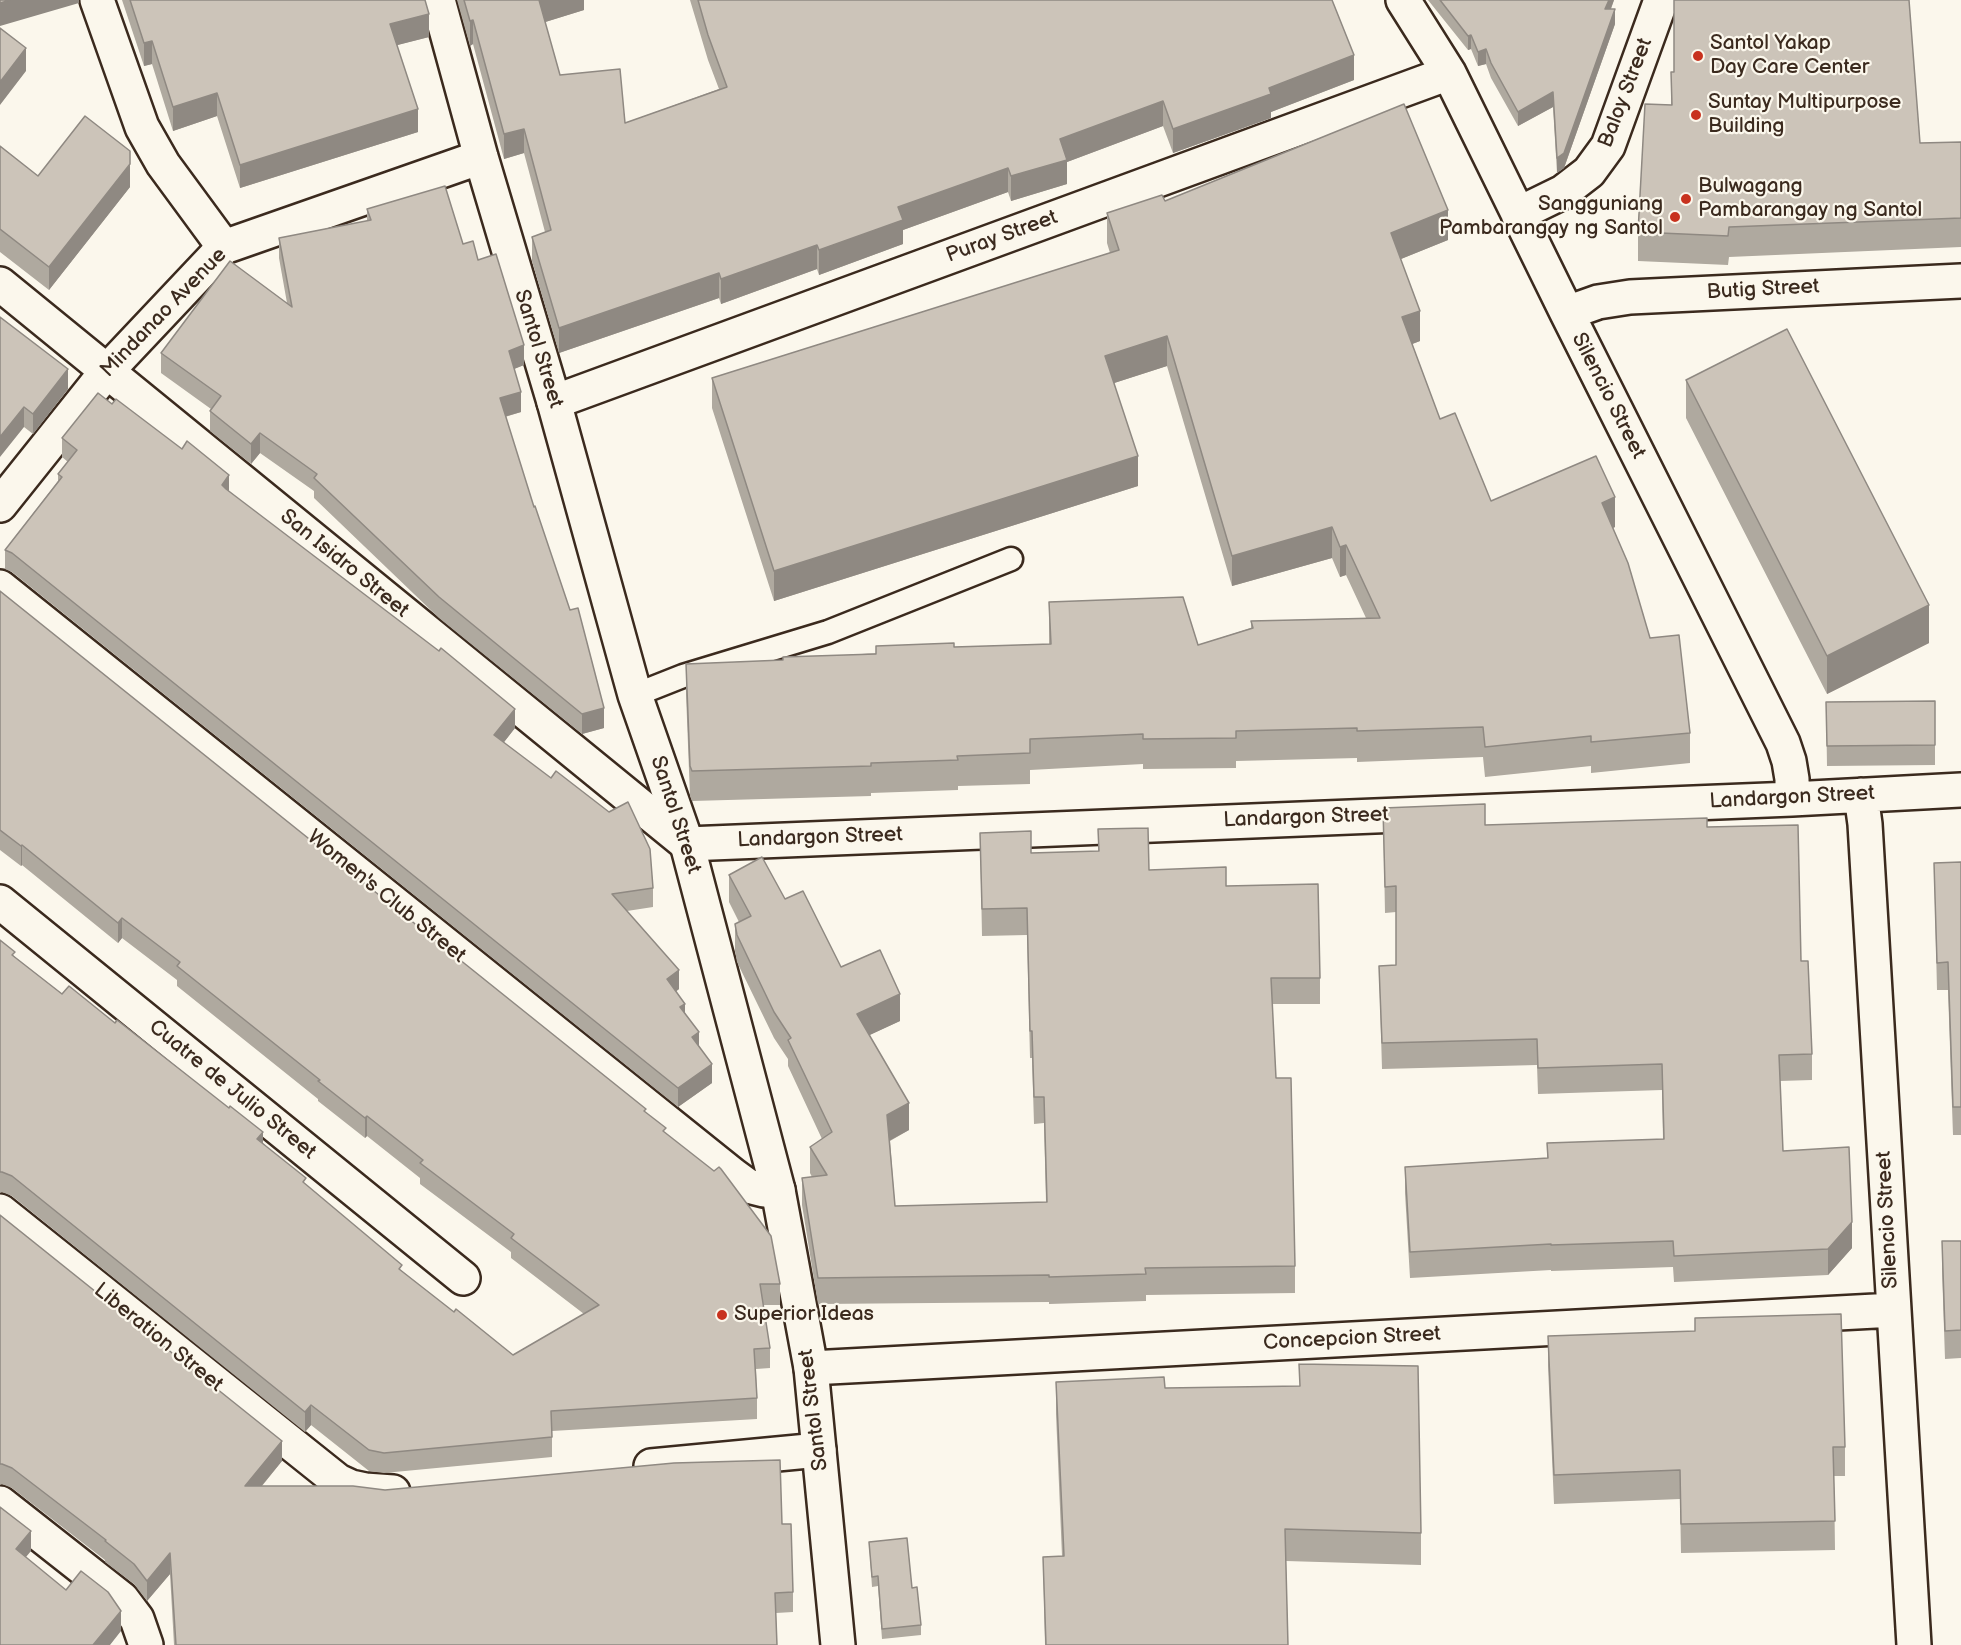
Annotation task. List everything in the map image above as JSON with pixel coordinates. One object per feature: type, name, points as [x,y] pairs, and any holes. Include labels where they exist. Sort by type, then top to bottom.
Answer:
[{"type":"street","points":[[98,0],[142,127],[163,164],[224,247]]},
{"type":"street","name":"Santol Street","points":[[438,0],[481,158],[554,402],[635,695],[687,844],[778,1190],[811,1368],[838,1645]]},
{"type":"street","name":"Silencio Street","points":[[1403,0],[1449,73],[1783,743],[1792,779],[1792,799]]},
{"type":"street","name":"Baloy Street","points":[[1518,214],[1563,192],[1581,179],[1608,146],[1661,0]]},
{"type":"street","name":"Puray Street","points":[[554,402],[1449,73]]},
{"type":"street","name":"Mindanao Avenue","points":[[0,505],[107,370],[224,247],[481,158]]},
{"type":"street","name":"Butig Street","points":[[1567,313],[1598,302],[1630,297],[1961,281]]},
{"type":"street","name":"San Isidro Street","points":[[0,284],[687,844]]},
{"type":"street","name":"Women's Club Street","points":[[0,587],[733,1175],[748,1186],[764,1190],[778,1190]]},
{"type":"street","name":"Landargon Street","points":[[687,844],[1792,799],[1961,790]]},
{"type":"street","name":"Silencio Street","points":[[1861,795],[1914,1645]]},
{"type":"street","name":"Cuatre de Julio Street","points":[[0,902],[463,1278]]},
{"type":"street","name":"Liberation Street","points":[[0,1211],[338,1481],[358,1489],[383,1492],[419,1489]]},
{"type":"street","name":"Concepcion Street","points":[[811,1368],[1894,1310]]},
{"type":"street","points":[[619,1469],[819,1450]]},
{"type":"street","points":[[0,1503],[122,1599],[137,1619],[146,1645]]},
{"type":"lane","points":[[635,695],[683,676],[828,632],[1011,559]]},
{"type":"building","points":[[130,0],[425,0],[429,14],[390,24],[418,109],[240,165],[217,93],[173,107],[152,41],[144,43]]},
{"type":"building","points":[[464,0],[539,0],[560,75],[620,69],[625,123],[727,87],[698,0],[1332,0],[1354,55],[1269,88],[1271,94],[1173,129],[1163,101],[1060,139],[1067,160],[1011,176],[1008,168],[898,207],[903,220],[819,250],[817,245],[721,279],[719,273],[559,328],[532,237],[551,230],[524,129],[504,134],[473,20],[470,21]]},
{"type":"building","points":[[1440,0],[1609,0],[1605,9],[1615,9],[1564,153],[1557,158],[1553,92],[1518,112],[1491,63],[1486,49],[1478,52],[1471,35],[1468,36]]},
{"type":"building","points":[[1674,0],[1909,0],[1920,143],[1961,142],[1961,218],[1729,227],[1728,236],[1638,232],[1645,104],[1672,105]]},
{"type":"building","points":[[0,28],[26,48],[0,82]]},
{"type":"building","points":[[1404,104],[1448,210],[1391,233],[1420,311],[1402,317],[1440,419],[1455,413],[1491,501],[1596,456],[1615,497],[1602,503],[1628,563],[1650,638],[1679,635],[1690,733],[1591,742],[1591,736],[1485,747],[1483,727],[1357,731],[1357,728],[1236,731],[1236,738],[1143,739],[1143,734],[1030,739],[1030,753],[957,756],[958,760],[871,763],[871,766],[692,771],[686,664],[783,660],[783,657],[876,654],[876,646],[954,643],[954,647],[1051,644],[1049,602],[1183,597],[1198,645],[1253,628],[1251,621],[1380,618],[1346,545],[1340,547],[1332,527],[1232,556],[1167,336],[1105,356],[1138,456],[774,571],[712,378],[1119,250],[1107,213],[1162,195],[1165,201]]},
{"type":"building","points":[[85,116],[130,151],[130,164],[49,267],[0,229],[0,146],[38,176]]},
{"type":"building","points":[[445,186],[463,244],[473,241],[478,260],[496,254],[524,345],[509,351],[521,392],[500,398],[534,507],[570,610],[578,608],[604,708],[582,714],[439,597],[314,478],[317,474],[260,433],[251,444],[210,411],[221,396],[161,353],[230,261],[292,307],[279,238],[371,220],[367,209]]},
{"type":"building","points":[[0,317],[68,369],[33,414],[24,407],[0,437]]},
{"type":"building","points":[[1787,329],[1929,605],[1827,656],[1686,380]]},
{"type":"building","points":[[98,393],[112,404],[116,399],[182,449],[187,441],[229,475],[222,485],[226,489],[439,651],[441,648],[515,709],[494,735],[551,778],[556,771],[609,812],[628,802],[650,849],[653,888],[612,894],[679,970],[667,979],[685,1004],[680,1007],[699,1032],[692,1037],[712,1064],[678,1088],[12,553],[5,550],[62,477],[58,474],[77,450],[62,438]]},
{"type":"building","points":[[0,591],[646,1109],[644,1111],[666,1128],[663,1131],[714,1171],[719,1167],[721,1169],[771,1236],[780,1284],[760,1284],[770,1348],[754,1349],[757,1398],[551,1411],[552,1437],[384,1453],[369,1450],[311,1405],[305,1412],[12,1176],[0,1172],[0,940],[15,952],[12,955],[62,994],[69,986],[115,1023],[117,1020],[263,1132],[257,1139],[306,1178],[303,1182],[402,1265],[399,1269],[454,1312],[456,1309],[513,1355],[599,1305],[511,1238],[514,1234],[420,1163],[423,1160],[318,1081],[320,1080],[177,966],[180,962],[122,918],[118,923],[22,845],[0,830]]},
{"type":"building","points":[[1935,701],[1935,745],[1827,746],[1826,702]]},
{"type":"building","points":[[1485,804],[1485,825],[1707,818],[1707,827],[1798,825],[1801,961],[1808,961],[1812,1054],[1779,1055],[1783,1151],[1849,1147],[1852,1222],[1828,1249],[1674,1256],[1673,1241],[1551,1244],[1410,1252],[1405,1167],[1548,1158],[1547,1143],[1664,1139],[1662,1064],[1538,1068],[1537,1039],[1382,1043],[1379,966],[1396,965],[1396,886],[1385,887],[1383,808]]},
{"type":"building","points":[[1148,828],[1149,870],[1226,867],[1226,886],[1318,884],[1320,978],[1271,978],[1276,1078],[1291,1078],[1295,1266],[1145,1268],[1146,1274],[1049,1277],[1049,1275],[818,1278],[802,1178],[827,1175],[810,1147],[832,1132],[788,1040],[791,1038],[774,1012],[737,935],[735,924],[751,916],[729,875],[762,857],[785,899],[803,891],[841,967],[880,950],[900,994],[857,1014],[909,1103],[887,1115],[895,1206],[1047,1202],[1044,1097],[1034,1097],[1027,908],[982,909],[980,833],[1031,831],[1031,853],[1099,851],[1098,829]]},
{"type":"building","points":[[1961,862],[1961,1107],[1953,1107],[1948,962],[1937,963],[1934,863]]},
{"type":"building","points":[[0,1215],[282,1441],[245,1486],[353,1486],[385,1490],[674,1463],[780,1460],[782,1524],[791,1524],[793,1592],[775,1593],[777,1645],[176,1645],[170,1553],[147,1581],[134,1564],[106,1540],[12,1468],[0,1464]]},
{"type":"building","points":[[1942,1241],[1961,1241],[1961,1330],[1945,1331]]},
{"type":"building","points":[[1841,1314],[1845,1447],[1833,1447],[1835,1521],[1681,1524],[1680,1470],[1554,1475],[1548,1336],[1695,1331],[1695,1318]]},
{"type":"building","points":[[1299,1364],[1418,1366],[1421,1533],[1285,1529],[1288,1645],[1046,1645],[1043,1557],[1064,1556],[1056,1382],[1164,1377],[1165,1388],[1300,1386]]},
{"type":"building","points":[[0,1507],[31,1531],[16,1549],[66,1590],[81,1571],[108,1592],[121,1611],[93,1645],[0,1645]]},
{"type":"building","points":[[907,1538],[912,1588],[917,1587],[921,1625],[882,1629],[878,1576],[872,1577],[869,1542]]},
{"type":"place","name":"Santol Yakap Day Care Center","points":[[1698,56]]},
{"type":"place","name":"Suntay Multipurpose Building","points":[[1696,115]]},
{"type":"place","name":"Bulwagang Pambarangay ng Santol","points":[[1686,199]]},
{"type":"place","name":"Sangguniang Pambarangay ng Santol","points":[[1675,217]]},
{"type":"place","name":"Superior Ideas","points":[[722,1315]]}]
